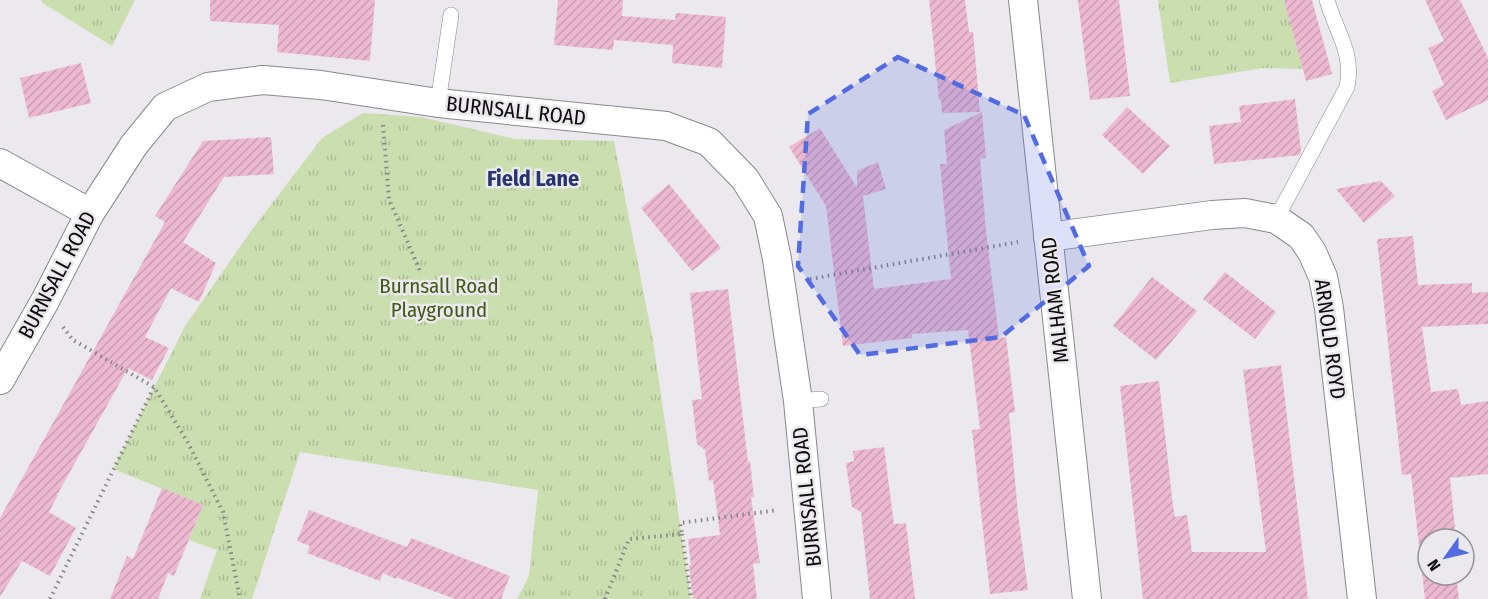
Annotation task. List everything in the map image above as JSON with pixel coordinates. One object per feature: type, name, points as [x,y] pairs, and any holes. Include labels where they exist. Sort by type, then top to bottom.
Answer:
[{"type":"street","name":"MALHAM ROAD","points":[[1023,0],[1087,599]]},
{"type":"street","name":"BURNSALL ROAD","points":[[0,380],[45,301],[90,213],[134,145],[165,107],[208,87],[263,80],[321,85],[438,103],[666,126],[709,142],[746,179],[768,216],[780,285],[810,400],[808,506],[817,599]]},
{"type":"street","points":[[0,163],[90,213]]},
{"type":"street","name":"ARNOLD ROYD","points":[[1048,237],[1212,215],[1245,213],[1276,219],[1301,236],[1312,252],[1323,277],[1329,308],[1362,599]]},
{"type":"lane","points":[[1276,219],[1347,87],[1350,71],[1347,52],[1327,0]]},
{"type":"lane","points":[[438,103],[451,15]]},
{"type":"path","points":[[381,94],[389,198],[420,271]]},
{"type":"path","points":[[780,285],[1048,237]]},
{"type":"path","points":[[45,301],[73,340],[154,387],[187,441],[223,512],[240,599]]},
{"type":"path","points":[[50,599],[154,387]]},
{"type":"path","points":[[691,599],[680,523],[808,506]]},
{"type":"path","points":[[605,599],[629,540],[682,534]]},
{"type":"highlighted area","points":[[898,57],[1024,115],[1089,266],[1001,337],[860,355],[798,266],[808,114]]},
{"type":"green space","points":[[42,0],[135,0],[112,46],[41,2]]},
{"type":"green space","points":[[1158,0],[1284,0],[1303,69],[1264,68],[1170,83]]},
{"type":"green space","name":"Burnsall Road Playground","points":[[363,113],[421,117],[515,139],[614,141],[653,341],[691,599],[517,599],[529,576],[538,490],[300,452],[252,599],[200,599],[217,550],[189,540],[203,505],[113,469],[185,326],[251,231],[322,138]]},
{"type":"building","points":[[210,0],[375,0],[370,61],[277,52],[279,25],[210,21]]},
{"type":"building","points":[[558,0],[623,0],[622,16],[675,20],[676,13],[726,17],[722,68],[672,63],[673,45],[614,40],[613,50],[554,45]]},
{"type":"building","points":[[929,0],[965,0],[969,32],[973,32],[980,112],[942,113]]},
{"type":"building","points":[[1078,0],[1119,0],[1130,96],[1090,100]]},
{"type":"building","points":[[1284,0],[1312,0],[1332,74],[1306,81]]},
{"type":"building","points":[[1425,0],[1460,0],[1488,58],[1488,100],[1446,120],[1432,91],[1444,85],[1428,48],[1444,41]]},
{"type":"building","points":[[81,63],[91,103],[29,118],[20,78]]},
{"type":"building","points":[[1295,99],[1300,155],[1214,164],[1209,126],[1241,122],[1239,106]]},
{"type":"building","points":[[1127,107],[1170,146],[1143,174],[1102,135]]},
{"type":"building","points":[[982,112],[986,158],[980,159],[986,231],[999,338],[1006,337],[1015,412],[1009,413],[1018,514],[1028,590],[990,594],[972,430],[980,429],[968,330],[912,334],[912,338],[843,346],[826,206],[789,147],[820,128],[857,188],[857,171],[878,162],[886,189],[863,196],[874,289],[951,279],[940,164],[947,164],[944,130]]},
{"type":"building","points":[[271,137],[274,174],[224,177],[183,242],[216,263],[199,302],[171,288],[145,337],[169,348],[152,380],[128,368],[57,495],[49,512],[76,528],[50,576],[22,561],[0,597],[0,518],[165,222],[155,216],[203,141]]},
{"type":"building","points":[[1381,181],[1395,196],[1364,223],[1336,189]]},
{"type":"building","points":[[669,184],[721,248],[692,271],[641,208]]},
{"type":"building","points":[[1413,236],[1418,285],[1472,283],[1472,293],[1488,292],[1488,324],[1422,327],[1431,392],[1458,389],[1461,405],[1488,401],[1488,474],[1450,478],[1455,527],[1417,527],[1411,474],[1402,475],[1377,239]]},
{"type":"building","points":[[1225,272],[1276,312],[1255,339],[1203,299]]},
{"type":"building","points":[[1152,277],[1197,311],[1156,360],[1113,326]]},
{"type":"building","points":[[728,289],[754,497],[751,497],[760,563],[753,564],[757,599],[693,599],[688,539],[720,535],[713,480],[709,481],[705,450],[697,444],[692,400],[702,399],[690,293]]},
{"type":"building","points":[[1281,365],[1308,599],[1143,599],[1120,386],[1159,381],[1175,517],[1187,515],[1192,552],[1266,552],[1243,370]]},
{"type":"building","points":[[884,447],[894,524],[906,523],[915,599],[870,599],[861,512],[852,507],[846,463],[854,461],[853,451]]},
{"type":"building","points":[[162,488],[203,505],[174,576],[168,573],[158,599],[110,599],[127,556],[133,559]]},
{"type":"building","points":[[309,510],[407,547],[411,538],[510,576],[501,599],[455,599],[383,573],[380,581],[307,553],[310,546],[297,541]]},
{"type":"building","points":[[1424,587],[1458,587],[1459,599],[1425,599]]},
{"type":"district","name":"Field Lane","points":[[533,178]]}]
